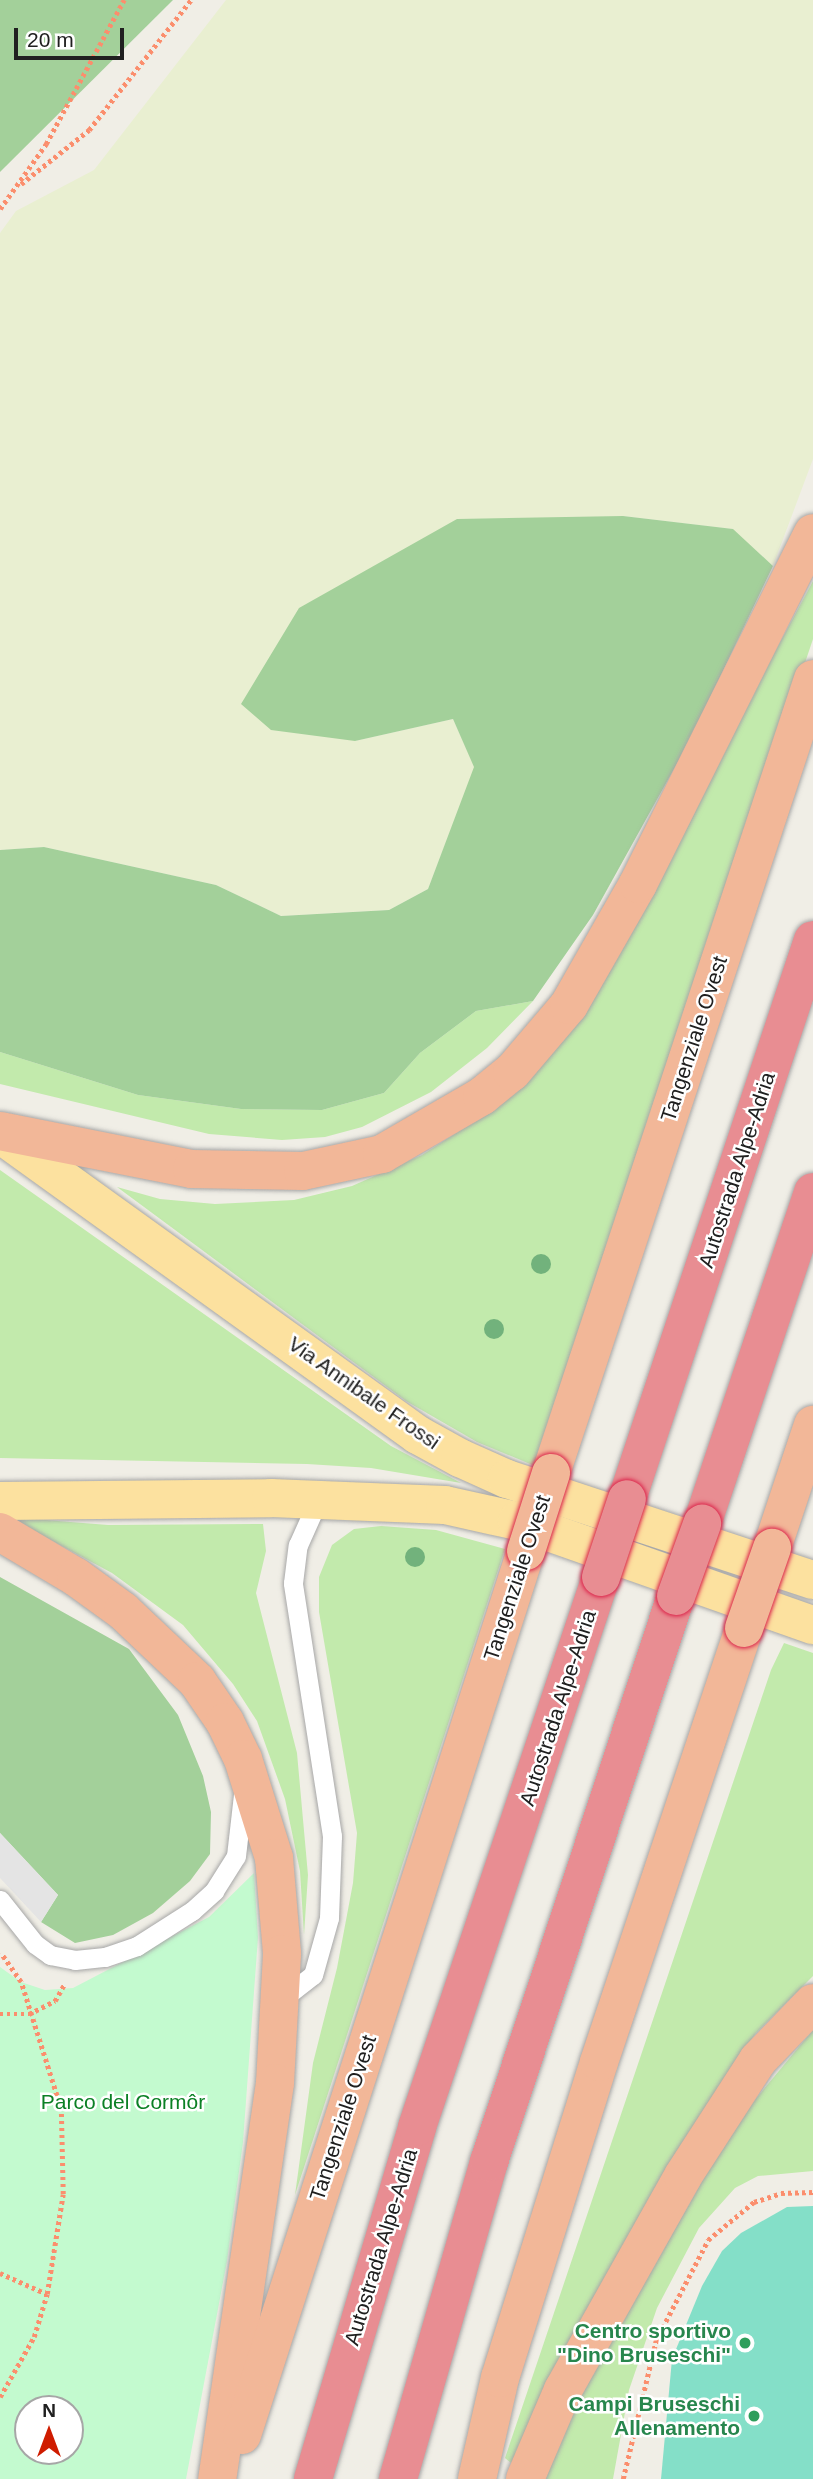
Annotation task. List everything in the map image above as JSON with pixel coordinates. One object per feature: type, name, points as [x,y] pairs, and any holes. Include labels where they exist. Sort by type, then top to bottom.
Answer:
[{"type":"highway","points":[[0,1133],[191,1169],[303,1171],[382,1154],[482,1096],[512,1072],[569,1005],[638,884],[813,533]]},
{"type":"highway","name":"Tangenziale Ovest","points":[[229,2479],[526,1551],[813,679]]},
{"type":"highway","name":"Autostrada Alpe-Adria","points":[[313,2479],[416,2127],[813,940]]},
{"type":"highway","points":[[398,2479],[489,2162],[813,1192]]},
{"type":"highway","points":[[477,2479],[500,2378],[599,2062],[813,1425]]},
{"type":"highway","points":[[0,1532],[76,1577],[162,1646],[197,1681],[243,1759],[274,1858],[282,1999],[275,2083],[217,2479]]},
{"type":"highway","points":[[525,2479],[563,2390],[683,2176],[758,2060],[813,2004]]},
{"type":"main road","name":"Via Annibale Frossi","points":[[0,1133],[418,1434],[460,1458],[507,1479],[813,1580]]},
{"type":"main road","points":[[0,1501],[319,1498],[392,1500],[478,1510],[813,1625]]},
{"type":"lane","points":[[282,1999],[313,1975],[323,1954],[329,1918],[332,1836],[293,1583],[298,1545],[319,1498]]},
{"type":"lane","points":[[0,1900],[35,1944],[50,1955],[75,1960],[105,1957],[136,1946],[192,1911],[214,1891],[236,1856],[241,1835],[243,1759]]},
{"type":"path","points":[[0,209],[21,184],[124,0]]},
{"type":"path","points":[[21,184],[89,130],[191,0]]},
{"type":"path","points":[[0,2397],[34,2337],[47,2294],[63,2194],[61,2109],[21,1982],[1,1953]]},
{"type":"path","points":[[0,2014],[29,2014],[55,2001],[75,1960]]},
{"type":"path","points":[[623,2479],[656,2340],[709,2239],[754,2202],[781,2193],[813,2192]]},
{"type":"path","points":[[0,2273],[47,2294]]},
{"type":"green space","points":[[0,0],[173,0],[0,172]]},
{"type":"green space","points":[[226,0],[813,0],[813,459],[773,566],[732,529],[623,516],[355,741],[453,719],[475,767],[428,889],[389,910],[281,916],[216,885],[44,847],[0,850],[0,233],[16,211],[94,170]]},
{"type":"green space","points":[[623,516],[733,529],[773,566],[690,740],[593,915],[533,1001],[476,1011],[420,1053],[384,1093],[322,1110],[241,1109],[138,1095],[0,1052],[0,850],[44,847],[216,885],[281,916],[389,910],[428,889],[474,767],[453,719],[355,741],[271,730],[241,704],[299,608],[457,519]]},
{"type":"green space","points":[[813,581],[813,639],[535,1466],[477,1442],[406,1401],[117,1187],[160,1199],[215,1204],[294,1200],[352,1186],[422,1155],[503,1103],[614,952]]},
{"type":"green space","points":[[533,1001],[487,1048],[431,1092],[362,1127],[325,1137],[282,1140],[209,1134],[0,1084],[0,1052],[138,1095],[241,1109],[322,1110],[384,1093],[420,1053],[476,1011]]},
{"type":"green space","points":[[0,1170],[391,1446],[461,1483],[371,1468],[307,1464],[0,1458]]},
{"type":"green space","points":[[8,1517],[108,1525],[263,1524],[266,1551],[256,1593],[297,1753],[308,1875],[304,1935],[300,1871],[285,1799],[257,1721],[233,1684],[183,1625],[112,1573]]},
{"type":"green space","points":[[381,1526],[436,1530],[505,1549],[295,2195],[313,2063],[337,1968],[353,1883],[357,1833],[319,1612],[319,1577],[332,1545],[354,1529]]},
{"type":"green space","points":[[0,1577],[129,1649],[178,1715],[203,1776],[211,1812],[210,1854],[190,1881],[153,1913],[113,1935],[75,1943],[41,1922],[58,1895],[0,1833]]},
{"type":"green space","points":[[784,1643],[813,1653],[813,1976],[756,2033],[731,2067],[511,2463],[505,2458],[771,1670]]},
{"type":"green space","name":"Parco del Cormôr","points":[[254,1873],[258,1937],[243,2142],[227,2261],[186,2479],[0,2479],[0,1967],[21,1982],[45,1990],[73,1988],[209,1917]]},
{"type":"green space","points":[[813,2030],[813,2171],[758,2176],[735,2188],[699,2228],[657,2308],[629,2390],[613,2479],[541,2479],[558,2435],[734,2125]]},
{"type":"green space","name":"Centro sportivo \"Dino Bruseschi\"","points":[[813,2206],[813,2479],[661,2479],[672,2359],[702,2286],[722,2251],[741,2233],[787,2207]]},
{"type":"shaded area","points":[[0,1833],[58,1895],[41,1922],[0,1878]]},
{"type":"place","name":"Centro sportivo \"Dino Bruseschi\"","points":[[745,2343]]},
{"type":"place","name":"Campi Bruseschi Allenamento","points":[[754,2416]]}]
